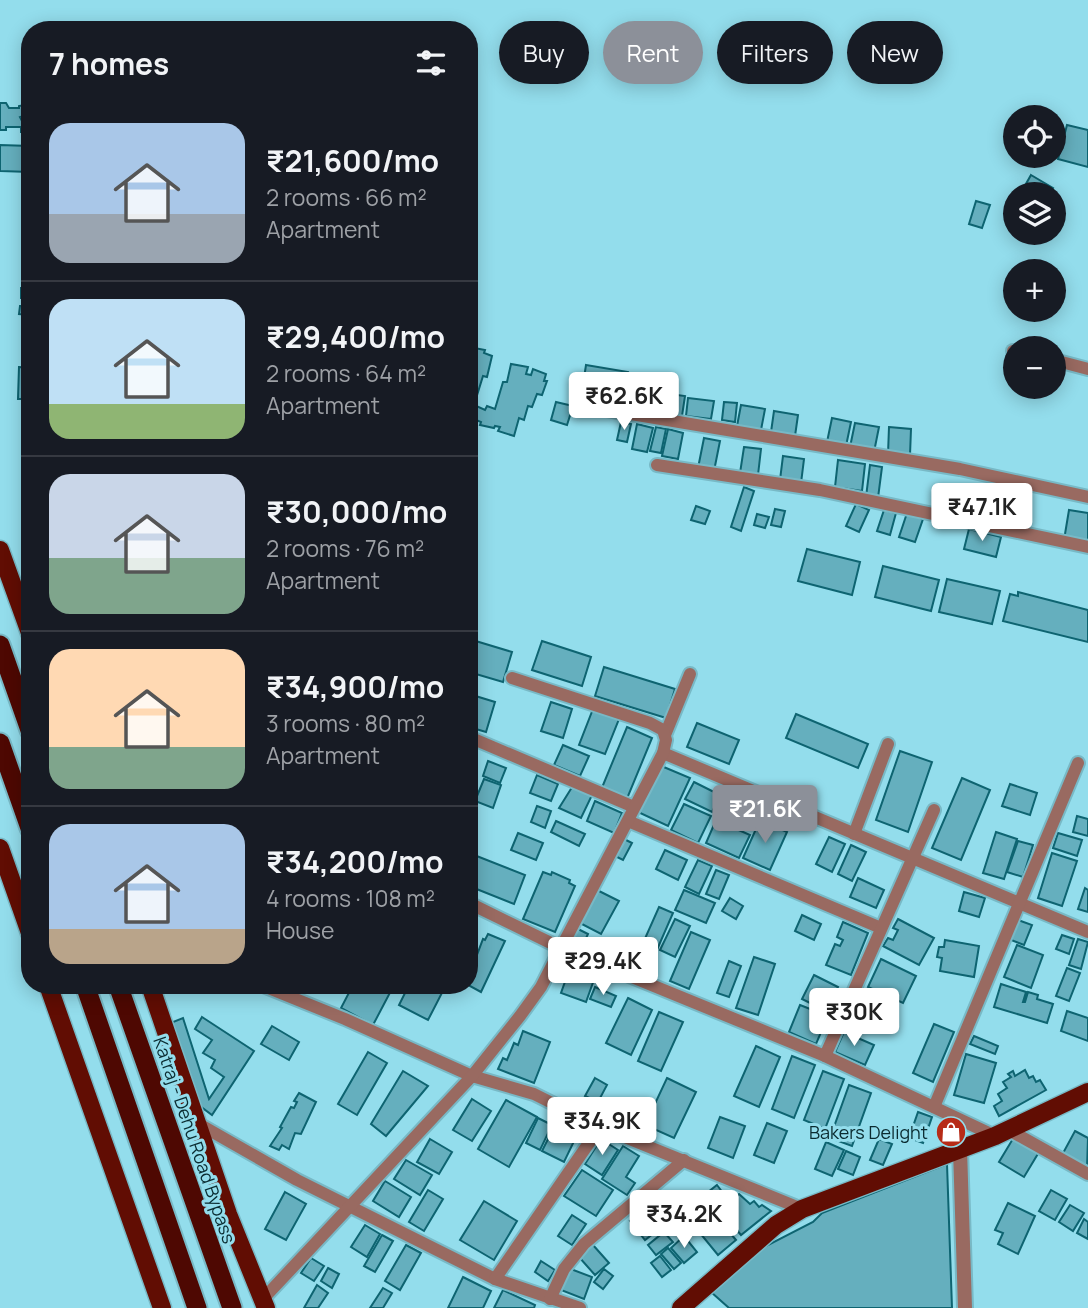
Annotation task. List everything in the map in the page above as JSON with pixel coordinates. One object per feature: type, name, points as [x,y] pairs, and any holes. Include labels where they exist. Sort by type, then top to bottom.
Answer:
[{"type":"highway","points":[[0,645],[21,704]]},
{"type":"highway","points":[[0,743],[21,802]]},
{"type":"highway","points":[[88,994],[197,1308]]},
{"type":"highway","name":"Katraj - Dehu Road Bypass","points":[[121,994],[232,1308]]},
{"type":"main road","points":[[0,550],[21,609]]},
{"type":"main road","points":[[0,848],[21,908]]},
{"type":"main road","points":[[51,994],[162,1308]]},
{"type":"main road","points":[[153,994],[228,1213],[264,1303]]},
{"type":"main road","points":[[681,1308],[776,1225],[802,1209],[1002,1133],[1087,1094]]},
{"type":"street","points":[[1066,363],[1088,369]]},
{"type":"street","points":[[577,405],[960,469],[1088,497]]},
{"type":"street","points":[[657,465],[820,490],[1088,547]]},
{"type":"street","points":[[665,735],[690,674]]},
{"type":"street","points":[[264,1303],[472,1076],[520,1016],[541,987],[663,753],[666,740],[663,730],[650,723],[512,678]]},
{"type":"street","points":[[478,741],[634,807]]},
{"type":"street","points":[[854,834],[888,744]]},
{"type":"street","points":[[663,753],[1088,932]]},
{"type":"street","points":[[934,1107],[1021,905],[1078,763]]},
{"type":"street","points":[[825,1056],[934,810]]},
{"type":"street","points":[[628,821],[881,928]]},
{"type":"street","points":[[478,907],[561,948],[825,1056],[934,1107],[1002,1133],[1088,1174]]},
{"type":"street","points":[[283,994],[472,1076],[534,1094],[600,1127],[802,1209]]},
{"type":"street","points":[[197,1123],[297,1180],[495,1279],[580,1308]]},
{"type":"street","points":[[495,1279],[600,1127]]},
{"type":"street","points":[[960,1149],[965,1308]]},
{"type":"street","points":[[550,1298],[564,1269],[584,1244],[684,1160]]},
{"type":"building","points":[[0,103],[6,103],[9,108],[21,106],[21,127],[6,127],[6,130],[0,130]]},
{"type":"building","points":[[1067,125],[1088,130],[1088,167],[1066,161]]},
{"type":"building","points":[[0,145],[21,146],[21,172],[0,171]]},
{"type":"building","points":[[1031,175],[1043,182],[1027,182]]},
{"type":"building","points":[[976,201],[990,205],[982,228],[969,224]]},
{"type":"building","points":[[478,349],[492,356],[487,377],[483,376],[478,392]]},
{"type":"building","points":[[511,364],[528,367],[526,374],[531,375],[533,369],[546,374],[544,381],[547,381],[542,395],[537,394],[532,407],[528,406],[524,420],[519,418],[514,436],[498,431],[500,427],[480,425],[481,422],[478,421],[478,407],[485,410],[487,406],[495,409],[503,382],[507,382]]},
{"type":"building","points":[[586,365],[628,372],[622,411],[580,404]]},
{"type":"building","points":[[19,367],[21,399],[18,399]]},
{"type":"building","points":[[639,390],[660,394],[656,413],[635,409]]},
{"type":"building","points":[[662,393],[685,396],[682,416],[659,413]]},
{"type":"building","points":[[688,398],[714,401],[711,419],[686,416]]},
{"type":"building","points":[[556,402],[573,406],[567,425],[551,420]]},
{"type":"building","points":[[724,402],[737,403],[735,422],[722,420]]},
{"type":"building","points":[[741,405],[765,409],[761,430],[737,426]]},
{"type":"building","points":[[774,411],[798,415],[795,436],[771,432]]},
{"type":"building","points":[[832,418],[851,422],[846,446],[827,442]]},
{"type":"building","points":[[621,422],[631,424],[627,442],[617,440]]},
{"type":"building","points":[[855,423],[879,427],[874,452],[850,447]]},
{"type":"building","points":[[637,424],[653,428],[647,452],[632,449]]},
{"type":"building","points":[[656,427],[666,429],[661,453],[650,451]]},
{"type":"building","points":[[889,427],[911,429],[910,455],[888,454]]},
{"type":"building","points":[[668,429],[683,433],[678,459],[662,456]]},
{"type":"building","points":[[704,438],[720,441],[714,471],[698,468]]},
{"type":"building","points":[[744,447],[761,449],[758,475],[740,473]]},
{"type":"building","points":[[783,456],[804,459],[801,483],[780,480]]},
{"type":"building","points":[[838,460],[865,464],[862,491],[835,487]]},
{"type":"building","points":[[870,465],[882,467],[878,498],[866,497]]},
{"type":"building","points":[[744,487],[754,491],[741,531],[731,527]]},
{"type":"building","points":[[856,504],[869,510],[859,532],[846,526]]},
{"type":"building","points":[[696,506],[710,511],[705,524],[691,520]]},
{"type":"building","points":[[775,509],[785,511],[781,527],[771,525]]},
{"type":"building","points":[[884,510],[896,513],[890,535],[877,531]]},
{"type":"building","points":[[1069,510],[1088,513],[1088,544],[1064,540]]},
{"type":"building","points":[[907,513],[923,519],[915,542],[899,537]]},
{"type":"building","points":[[757,514],[769,517],[765,528],[754,525]]},
{"type":"building","points":[[969,529],[1001,537],[996,557],[964,549]]},
{"type":"building","points":[[807,549],[860,562],[852,595],[798,581]]},
{"type":"building","points":[[883,566],[939,580],[931,611],[875,597]]},
{"type":"building","points":[[947,579],[1000,591],[992,624],[939,612]]},
{"type":"building","points":[[1018,592],[1088,610],[1088,642],[1003,621],[1010,594],[1018,596]]},
{"type":"building","points":[[542,641],[591,657],[582,686],[532,670]]},
{"type":"building","points":[[478,642],[512,652],[503,682],[478,675]]},
{"type":"building","points":[[604,667],[675,689],[666,718],[595,696]]},
{"type":"building","points":[[478,697],[495,702],[486,732],[478,730]]},
{"type":"building","points":[[551,702],[572,709],[563,738],[541,731]]},
{"type":"building","points":[[593,709],[619,719],[605,754],[579,745]]},
{"type":"building","points":[[796,714],[868,744],[858,768],[786,738]]},
{"type":"building","points":[[697,723],[739,740],[729,764],[687,747]]},
{"type":"building","points":[[627,727],[652,738],[626,801],[601,790]]},
{"type":"building","points":[[563,745],[589,756],[580,776],[554,765]]},
{"type":"building","points":[[900,751],[932,762],[908,832],[876,820]]},
{"type":"building","points":[[488,761],[506,768],[500,783],[483,776]]},
{"type":"building","points":[[659,765],[690,778],[668,826],[638,812]]},
{"type":"building","points":[[537,775],[558,784],[551,801],[530,793]]},
{"type":"building","points":[[962,778],[990,790],[961,860],[932,848]]},
{"type":"building","points":[[484,779],[501,785],[493,808],[478,802],[478,794]]},
{"type":"building","points":[[694,782],[720,795],[712,812],[685,799]]},
{"type":"building","points":[[574,784],[593,793],[581,818],[559,808]]},
{"type":"building","points":[[1010,784],[1037,793],[1030,815],[1002,806]]},
{"type":"building","points":[[728,788],[762,803],[752,825],[718,810]]},
{"type":"building","points":[[595,801],[622,813],[614,833],[587,821]]},
{"type":"building","points":[[684,804],[711,816],[698,843],[671,830]]},
{"type":"building","points":[[537,806],[551,811],[545,828],[531,822]]},
{"type":"building","points":[[1077,816],[1088,819],[1088,836],[1073,832]]},
{"type":"building","points":[[716,820],[750,835],[739,858],[706,843]]},
{"type":"building","points":[[760,820],[787,832],[770,870],[743,858]]},
{"type":"building","points":[[556,821],[585,834],[579,846],[551,832]]},
{"type":"building","points":[[996,832],[1017,839],[1004,879],[983,873]]},
{"type":"building","points":[[518,833],[543,843],[536,860],[511,850]]},
{"type":"building","points":[[1058,833],[1082,840],[1077,856],[1053,848]]},
{"type":"building","points":[[829,837],[845,844],[832,872],[816,864]]},
{"type":"building","points":[[622,838],[632,843],[623,860],[613,855]]},
{"type":"building","points":[[1018,841],[1033,845],[1023,877],[1007,872]]},
{"type":"building","points":[[851,845],[866,852],[852,881],[838,874]]},
{"type":"building","points":[[665,850],[687,860],[678,880],[656,869]]},
{"type":"building","points":[[1052,853],[1077,861],[1062,906],[1038,898]]},
{"type":"building","points":[[478,857],[525,875],[514,904],[478,890]]},
{"type":"building","points":[[698,860],[712,866],[699,894],[685,887]]},
{"type":"building","points":[[716,870],[729,875],[719,899],[706,894]]},
{"type":"building","points":[[543,872],[551,875],[552,872],[570,880],[569,883],[575,886],[555,932],[523,919]]},
{"type":"building","points":[[858,878],[884,890],[876,908],[850,897]]},
{"type":"building","points":[[1085,888],[1088,890],[1088,912],[1078,909]]},
{"type":"building","points":[[595,889],[619,901],[601,934],[578,922]]},
{"type":"building","points":[[684,890],[715,903],[706,923],[675,910]]},
{"type":"building","points":[[964,892],[985,898],[979,917],[959,911]]},
{"type":"building","points":[[730,898],[743,906],[736,919],[722,911]]},
{"type":"building","points":[[659,907],[673,913],[653,959],[639,952]]},
{"type":"building","points":[[802,915],[821,924],[814,940],[795,931]]},
{"type":"building","points":[[675,919],[690,926],[675,957],[660,950]]},
{"type":"building","points":[[898,919],[934,938],[919,965],[883,946],[888,938],[893,940],[898,930],[893,928]]},
{"type":"building","points":[[1018,920],[1032,925],[1024,945],[1011,940]]},
{"type":"building","points":[[843,922],[868,933],[851,975],[826,965],[835,944],[840,946],[843,940],[837,937]]},
{"type":"building","points":[[574,927],[588,934],[580,951],[565,944]]},
{"type":"building","points":[[691,932],[710,940],[689,989],[670,981]]},
{"type":"building","points":[[488,934],[505,941],[481,992],[478,990],[478,952],[483,939],[485,940]]},
{"type":"building","points":[[1062,935],[1074,939],[1069,954],[1056,949]]},
{"type":"building","points":[[1078,939],[1088,942],[1081,969],[1069,965]]},
{"type":"building","points":[[945,940],[979,946],[974,977],[940,971],[942,958],[937,957],[939,947],[944,947]]},
{"type":"building","points":[[1017,945],[1043,955],[1031,988],[1004,977]]},
{"type":"building","points":[[754,957],[775,964],[758,1015],[736,1008]]},
{"type":"building","points":[[881,959],[916,976],[903,1003],[868,987]]},
{"type":"building","points":[[729,961],[741,966],[729,997],[717,993]]},
{"type":"building","points":[[571,965],[596,974],[586,1002],[561,993]]},
{"type":"building","points":[[1067,968],[1080,973],[1069,1001],[1056,996]]},
{"type":"building","points":[[814,975],[838,987],[826,1011],[802,999]]},
{"type":"building","points":[[1001,984],[1026,992],[1023,1002],[1028,992],[1038,995],[1037,999],[1053,1004],[1047,1023],[994,1007]]},
{"type":"building","points":[[595,987],[616,996],[611,1007],[590,999]]},
{"type":"building","points":[[348,994],[389,994],[373,1025],[341,1008]]},
{"type":"building","points":[[404,994],[441,994],[428,1020],[399,1005]]},
{"type":"building","points":[[628,998],[652,1010],[631,1055],[606,1043]]},
{"type":"building","points":[[800,1005],[828,1016],[816,1044],[789,1032]]},
{"type":"building","points":[[1067,1011],[1088,1018],[1088,1041],[1061,1031]]},
{"type":"building","points":[[659,1012],[683,1022],[661,1071],[638,1061]]},
{"type":"building","points":[[202,1017],[254,1051],[212,1115],[200,1106],[168,1024],[183,1018],[209,1099],[224,1077],[211,1068],[215,1060],[203,1053],[212,1040],[195,1029]]},
{"type":"building","points":[[934,1024],[954,1032],[933,1082],[913,1073]]},
{"type":"building","points":[[272,1026],[299,1042],[289,1060],[261,1044]]},
{"type":"building","points":[[523,1031],[550,1042],[534,1083],[498,1069],[503,1058],[507,1060],[514,1043],[518,1045]]},
{"type":"building","points":[[844,1032],[874,1045],[865,1065],[835,1052]]},
{"type":"building","points":[[974,1036],[998,1046],[995,1054],[970,1044]]},
{"type":"building","points":[[756,1046],[780,1057],[759,1107],[734,1096]]},
{"type":"building","points":[[368,1052],[387,1063],[357,1115],[338,1104]]},
{"type":"building","points":[[966,1054],[996,1063],[984,1103],[954,1095]]},
{"type":"building","points":[[792,1056],[815,1065],[794,1118],[772,1109]]},
{"type":"building","points":[[1025,1070],[1029,1078],[1033,1076],[1036,1082],[1040,1080],[1046,1090],[999,1116],[994,1106],[1002,1101],[998,1094],[1007,1088],[1003,1082],[1011,1077],[1008,1074],[1013,1071],[1015,1076]]},
{"type":"building","points":[[403,1071],[428,1086],[386,1136],[371,1124]]},
{"type":"building","points":[[823,1071],[844,1079],[825,1129],[804,1120]]},
{"type":"building","points":[[595,1078],[607,1085],[598,1102],[585,1096]]},
{"type":"building","points":[[667,1078],[696,1092],[674,1138],[645,1125]]},
{"type":"building","points":[[849,1085],[871,1093],[852,1146],[830,1138]]},
{"type":"building","points":[[299,1093],[316,1102],[301,1134],[295,1133],[289,1149],[282,1145],[279,1150],[270,1146],[291,1107],[294,1108],[297,1102],[294,1101]]},
{"type":"building","points":[[472,1099],[491,1111],[472,1141],[453,1130]]},
{"type":"building","points":[[506,1100],[537,1117],[509,1167],[478,1149]]},
{"type":"building","points":[[918,1112],[932,1117],[923,1143],[909,1138]]},
{"type":"building","points":[[720,1117],[745,1126],[733,1158],[708,1148]]},
{"type":"building","points":[[538,1118],[552,1125],[540,1150],[526,1143]]},
{"type":"building","points":[[767,1123],[787,1131],[774,1163],[754,1155]]},
{"type":"building","points":[[555,1125],[577,1135],[564,1162],[542,1151]]},
{"type":"building","points":[[1075,1131],[1088,1138],[1087,1168],[1062,1155]]},
{"type":"building","points":[[1014,1137],[1039,1152],[1024,1177],[999,1162]]},
{"type":"building","points":[[430,1139],[452,1152],[439,1174],[417,1162]]},
{"type":"building","points":[[601,1139],[618,1150],[602,1175],[585,1164]]},
{"type":"building","points":[[879,1139],[892,1144],[883,1165],[870,1160]]},
{"type":"building","points":[[826,1142],[844,1150],[832,1176],[815,1169]]},
{"type":"building","points":[[623,1146],[639,1156],[626,1177],[635,1183],[627,1195],[602,1179]]},
{"type":"building","points":[[846,1151],[860,1157],[853,1175],[838,1169]]},
{"type":"building","points":[[406,1160],[432,1175],[420,1195],[394,1179]]},
{"type":"building","points":[[947,1164],[952,1308],[729,1308],[711,1292],[764,1247],[813,1222],[822,1213]]},
{"type":"building","points":[[582,1170],[613,1190],[596,1216],[564,1196]]},
{"type":"building","points":[[385,1181],[411,1197],[399,1217],[373,1201]]},
{"type":"building","points":[[717,1185],[726,1197],[698,1220],[688,1208]]},
{"type":"building","points":[[428,1190],[443,1199],[424,1231],[409,1222]]},
{"type":"building","points":[[1051,1190],[1067,1199],[1055,1220],[1039,1211]]},
{"type":"building","points":[[285,1192],[306,1204],[286,1240],[265,1229]]},
{"type":"building","points":[[739,1194],[750,1204],[754,1201],[759,1207],[762,1205],[771,1211],[741,1235],[720,1210]]},
{"type":"building","points":[[484,1201],[517,1221],[494,1260],[460,1240]]},
{"type":"building","points":[[1008,1203],[1035,1216],[1018,1254],[998,1244],[1003,1233],[995,1230]]},
{"type":"building","points":[[1070,1205],[1084,1213],[1073,1231],[1059,1222]]},
{"type":"building","points":[[648,1207],[663,1226],[645,1240],[630,1221]]},
{"type":"building","points":[[713,1213],[736,1240],[718,1255],[695,1227]]},
{"type":"building","points":[[572,1215],[586,1224],[572,1245],[558,1236]]},
{"type":"building","points":[[1084,1219],[1088,1222],[1088,1239],[1077,1233]]},
{"type":"building","points":[[365,1225],[380,1234],[367,1257],[351,1247]]},
{"type":"building","points":[[664,1232],[673,1242],[656,1255],[648,1245]]},
{"type":"building","points":[[382,1235],[393,1241],[375,1272],[364,1266]]},
{"type":"building","points":[[684,1236],[697,1252],[684,1263],[671,1248]]},
{"type":"building","points":[[406,1245],[421,1253],[400,1290],[385,1281]]},
{"type":"building","points":[[593,1245],[609,1263],[595,1275],[579,1257]]},
{"type":"building","points":[[668,1248],[681,1263],[674,1269],[661,1254]]},
{"type":"building","points":[[660,1256],[671,1270],[662,1277],[651,1263]]},
{"type":"building","points":[[311,1258],[324,1266],[314,1281],[301,1273]]},
{"type":"building","points":[[541,1261],[555,1270],[548,1281],[535,1272]]},
{"type":"building","points":[[328,1268],[339,1274],[332,1288],[321,1281]]},
{"type":"building","points":[[568,1268],[592,1277],[584,1299],[561,1290]]},
{"type":"building","points":[[604,1269],[613,1276],[603,1289],[594,1282]]},
{"type":"building","points":[[463,1277],[491,1291],[483,1308],[448,1308]]},
{"type":"building","points":[[317,1285],[328,1293],[318,1308],[304,1308]]},
{"type":"building","points":[[383,1288],[392,1293],[383,1308],[370,1308]]},
{"type":"building","points":[[503,1290],[535,1305],[534,1308],[494,1308]]},
{"type":"place","name":"Bakers Delight","points":[[951,1132]]}]
